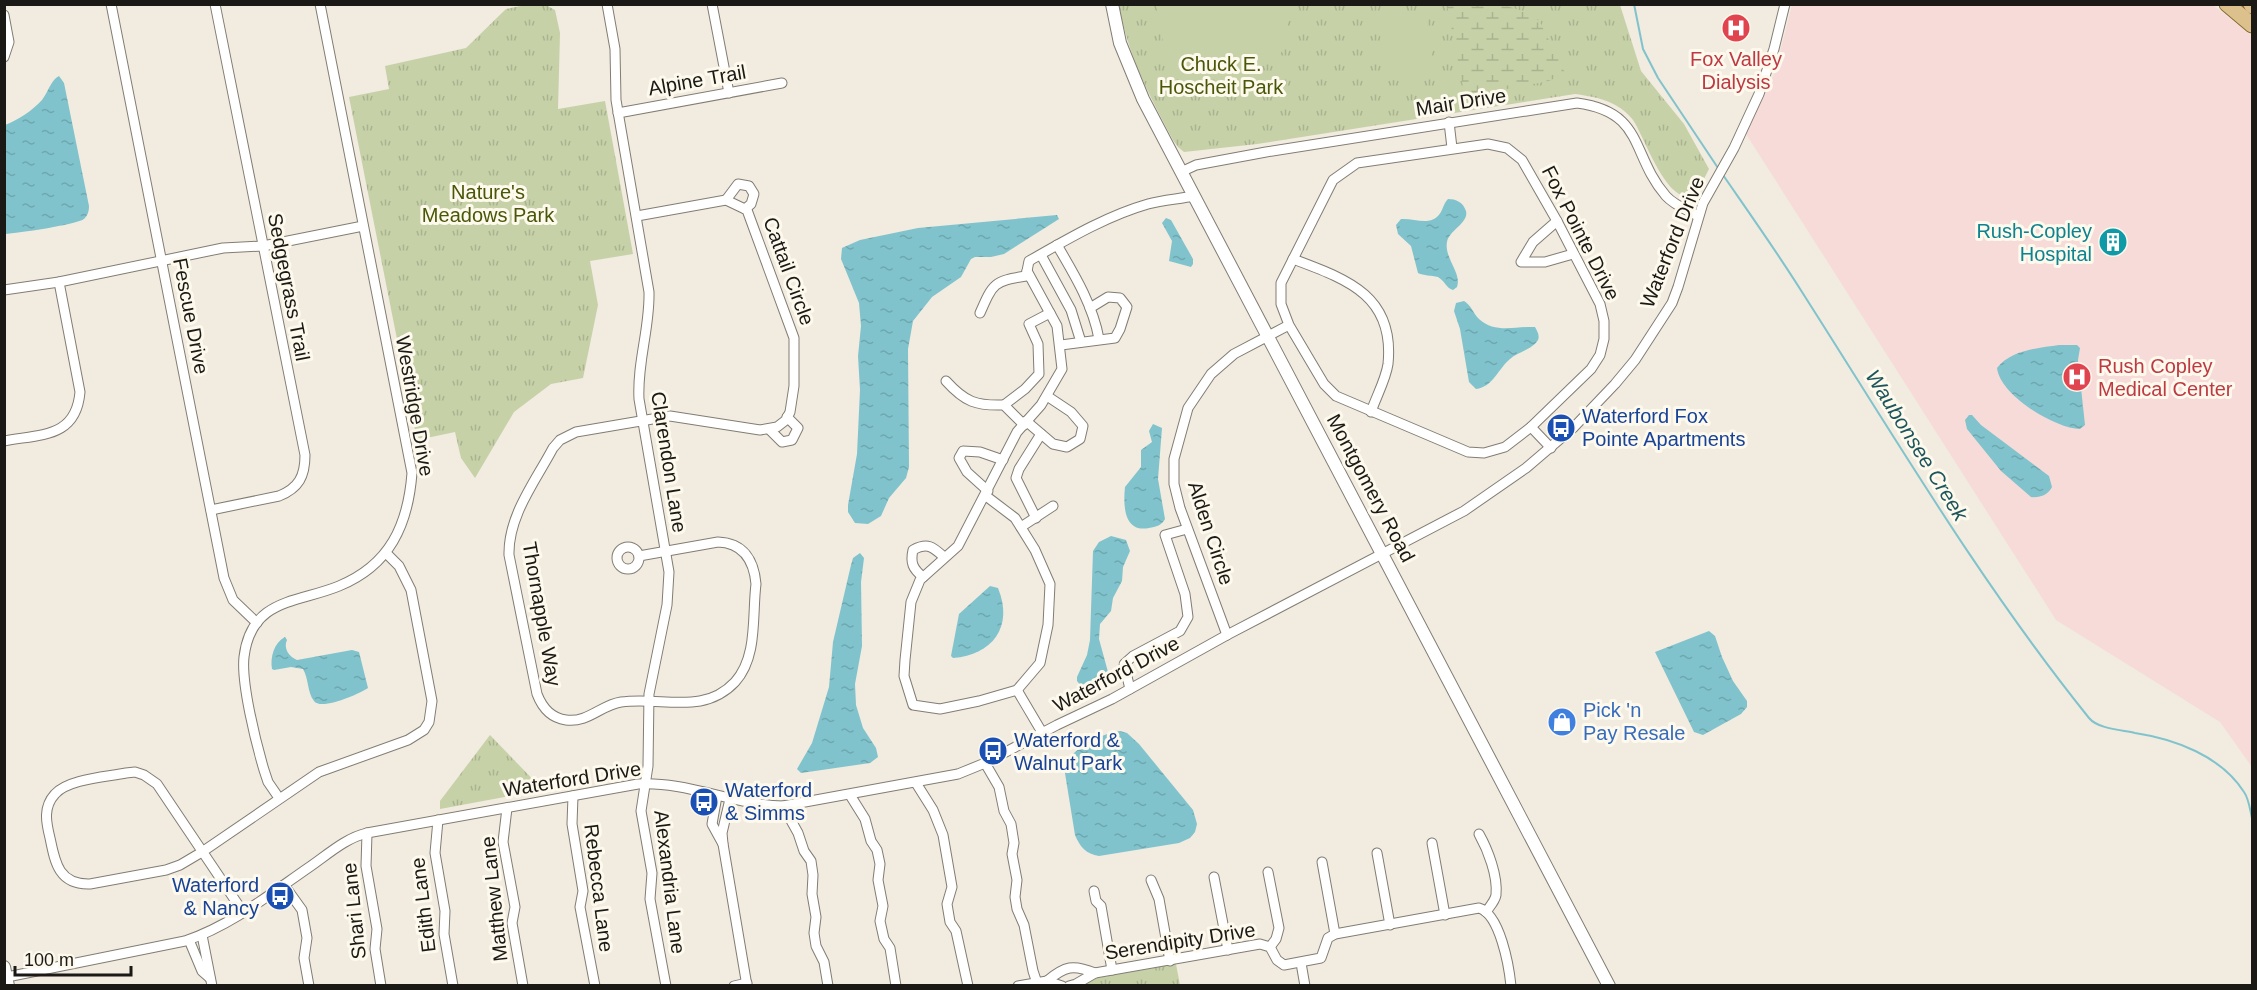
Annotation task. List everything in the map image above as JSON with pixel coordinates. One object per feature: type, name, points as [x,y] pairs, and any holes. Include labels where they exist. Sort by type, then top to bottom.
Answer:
[{"type":"main road","points":[[2227,4],[2253,25]]},
{"type":"street","name":"Fescue Drive","points":[[111,4],[228,589],[240,609],[257,623]]},
{"type":"street","name":"Sedgegrass Trail","points":[[211,510],[279,496],[288,492],[301,480],[305,467],[214,4]]},
{"type":"street","name":"Westridge Drive","points":[[279,798],[268,782],[264,770],[243,668],[246,645],[257,623],[270,610],[341,585],[374,565],[386,553],[398,535],[406,513],[412,473],[320,4]]},
{"type":"street","name":"Clarendon Lane","points":[[607,4],[615,49],[615,89],[618,113],[649,292],[650,310],[638,380],[669,572],[667,605],[649,701],[648,760],[645,783]]},
{"type":"street","points":[[712,4],[729,93]]},
{"type":"street","name":"Montgomery Road","points":[[1112,4],[1120,43],[1132,74],[1181,172],[1609,986]]},
{"type":"street","name":"Waterford Drive","points":[[7,976],[189,940],[202,935],[243,912],[344,843],[367,833],[645,783],[756,805],[783,806],[958,774],[985,764],[1130,689],[1227,635],[1469,508],[1551,448],[1615,384],[1662,319],[1678,287],[1698,216],[1759,94],[1774,49],[1785,4]]},
{"type":"street","points":[[4,15],[9,42],[4,57]]},
{"type":"street","name":"Alpine Trail","points":[[618,113],[782,83]]},
{"type":"street","name":"Mair Drive","points":[[1181,172],[1196,165],[1577,102],[1599,106],[1620,118],[1628,128],[1658,185],[1668,198],[1698,216]]},
{"type":"street","points":[[1449,122],[1452,148]]},
{"type":"street","name":"Fox Pointe Drive","points":[[1488,144],[1507,148],[1522,160],[1557,221],[1600,304],[1604,321],[1604,339],[1600,355],[1591,369],[1531,427],[1505,447],[1484,453],[1468,452],[1371,412],[1330,392],[1289,325],[1281,304],[1281,283],[1333,180],[1357,163],[1488,144]]},
{"type":"street","name":"Cattail Circle","points":[[726,200],[738,184],[748,186],[754,194],[751,204],[745,209]]},
{"type":"street","points":[[980,313],[990,290],[1002,280],[1026,276],[1029,261],[1057,245],[1104,221],[1148,204],[1194,196]]},
{"type":"street","name":"Cattail Circle","points":[[637,216],[726,200],[745,209],[752,220],[795,338],[793,400],[787,417],[798,428],[792,440],[782,442],[769,429],[760,430],[682,416],[643,420]]},
{"type":"street","points":[[1557,221],[1533,242],[1521,262],[1545,262],[1574,254]]},
{"type":"street","points":[[4,290],[59,282],[223,248],[263,246],[363,226]]},
{"type":"street","points":[[1057,245],[1090,308],[1099,339]]},
{"type":"street","points":[[1041,255],[1071,310],[1081,342]]},
{"type":"street","points":[[1293,259],[1347,280],[1365,294],[1380,314],[1388,339],[1388,366],[1371,412]]},
{"type":"street","points":[[1003,460],[980,452],[963,451],[959,458],[967,472],[987,493],[1015,518],[1035,550],[1050,584],[1048,626],[1040,663],[1017,690],[940,709],[914,705],[904,676],[911,602],[923,577],[958,546],[987,493],[1017,432],[1047,396],[1062,369],[1057,326],[1027,271]]},
{"type":"street","points":[[4,441],[52,432],[65,427],[74,417],[79,405],[80,392],[59,282]]},
{"type":"street","points":[[1065,299],[1081,289]]},
{"type":"street","points":[[1060,345],[1115,338],[1127,307],[1120,298],[1108,297],[1090,308]]},
{"type":"street","points":[[946,381],[960,396],[981,406],[1005,405],[1039,374],[1038,344],[1029,324],[1050,313]]},
{"type":"street","points":[[1267,335],[1289,325]]},
{"type":"street","name":"Alden Circle","points":[[1227,635],[1187,529],[1174,484],[1174,459],[1188,408],[1211,374],[1234,354],[1267,335]]},
{"type":"street","points":[[1005,405],[1053,444],[1067,447],[1080,440],[1083,426],[1071,412],[1047,396]]},
{"type":"street","points":[[769,429],[777,426],[787,417]]},
{"type":"street","name":"Thornapple Way","points":[[643,420],[576,432],[560,440],[514,519],[509,541],[509,555],[537,694],[543,707],[556,718],[573,721],[592,716],[619,702],[649,701]]},
{"type":"street","points":[[1531,427],[1551,448]]},
{"type":"street","points":[[1036,518],[1016,478],[1019,469],[1041,434]]},
{"type":"street","points":[[1021,527],[1053,506]]},
{"type":"street","points":[[1130,689],[1124,664],[1133,656],[1180,632],[1188,617],[1185,594],[1165,535],[1187,529]]},
{"type":"street","points":[[639,556],[728,542],[745,552],[755,572],[756,584],[750,652],[747,664],[737,680],[711,699],[691,704],[649,701]]},
{"type":"street","points":[[923,577],[915,571],[910,561],[913,550],[922,545],[933,548],[944,557]]},
{"type":"street","points":[[243,912],[202,852],[157,784],[140,774],[126,773],[67,785],[55,794],[47,807],[46,818],[56,866],[66,877],[78,883],[90,884],[166,870],[202,852],[319,772],[408,740],[424,730],[429,722],[432,702],[411,590],[399,566],[386,553]]},
{"type":"street","points":[[1017,690],[1043,734]]},
{"type":"street","points":[[985,764],[999,787],[1004,811],[1011,824],[1014,843],[1012,854],[1017,880],[1015,897],[1017,909],[1024,925],[1040,983],[1062,986]]},
{"type":"street","name":"Alexandria Lane","points":[[645,783],[641,811],[652,873],[650,899],[666,986]]},
{"type":"street","points":[[916,783],[933,810],[943,835],[952,887],[947,904],[950,922],[956,931],[968,986]]},
{"type":"street","points":[[850,795],[865,819],[869,835],[877,850],[880,864],[878,880],[883,906],[880,921],[884,939],[890,948],[896,986]]},
{"type":"street","name":"Rebecca Lane","points":[[573,796],[572,824],[583,891],[580,907],[595,986]]},
{"type":"street","points":[[717,796],[712,824],[723,844]]},
{"type":"street","points":[[730,799],[722,833],[723,844],[747,984],[734,986]]},
{"type":"street","points":[[783,806],[811,861],[812,894],[816,917],[814,933],[816,946],[824,962],[828,986]]},
{"type":"street","name":"Matthew Lane","points":[[507,808],[504,842],[515,907],[512,923],[523,986]]},
{"type":"street","name":"Edith Lane","points":[[438,820],[435,853],[445,911],[444,934],[453,986]]},
{"type":"street","name":"Shari Lane","points":[[367,833],[366,866],[377,929],[375,949],[381,986]]},
{"type":"street","points":[[1479,834],[1490,854],[1496,891],[1495,899],[1486,912]]},
{"type":"street","points":[[1432,843],[1445,915]]},
{"type":"street","points":[[1377,853],[1390,924]]},
{"type":"street","points":[[1323,862],[1335,934]]},
{"type":"street","points":[[1268,872],[1279,928],[1276,939],[1270,947]]},
{"type":"street","points":[[1214,877],[1228,950]]},
{"type":"street","points":[[1151,880],[1159,899],[1170,961]]},
{"type":"street","points":[[284,885],[302,910],[307,938],[304,958],[309,986]]},
{"type":"street","points":[[1094,891],[1096,901],[1101,906],[1112,970]]},
{"type":"street","points":[[1305,986],[1300,963],[1321,958],[1328,938],[1335,934],[1479,908],[1490,914],[1503,948],[1511,986]]},
{"type":"street","points":[[202,935],[211,982]]},
{"type":"street","points":[[189,940],[196,962],[211,982]]},
{"type":"street","name":"Serendipity Drive","points":[[1069,986],[1095,973],[1260,944],[1270,947],[1280,963],[1290,965],[1300,963]]},
{"type":"street","name":"Serendipity Drive","points":[[1018,986],[1040,983],[1069,967],[1095,973]]},
{"type":"shaded area","name":"Rush Copley Medical Center","points":[[1792,5],[2213,5],[2252,36],[2252,767],[2220,722],[2056,620],[1746,134],[1775,72]]},
{"type":"green space","name":"Nature's Meadows Park","points":[[544,4],[555,10],[560,33],[558,109],[605,101],[633,254],[590,261],[598,305],[583,378],[551,384],[514,412],[475,478],[461,458],[455,432],[417,440],[349,97],[389,89],[385,66],[466,48],[506,9]]},
{"type":"green space","name":"Chuck E. Hoscheit Park","points":[[1119,5],[1620,5],[1641,71],[1684,124],[1709,169],[1695,193],[1685,196],[1676,192],[1658,169],[1633,120],[1621,108],[1607,101],[1575,94],[1257,144],[1184,152],[1173,140],[1140,74]]},
{"type":"green space","points":[[1156,5],[1285,5],[1290,42],[1278,56],[1230,67],[1167,63]]},
{"type":"green space","points":[[1447,5],[1496,5],[1530,15],[1540,22],[1565,73],[1549,81],[1465,97]]},
{"type":"green space","points":[[1425,11],[1435,74],[1388,81],[1377,18]]},
{"type":"green space","points":[[490,735],[543,790],[440,809],[440,801]]},
{"type":"green space","points":[[1176,964],[1180,985],[1083,986],[1097,978]]},
{"type":"water","points":[[59,76],[64,83],[89,206],[88,213],[84,219],[70,224],[5,234],[5,125],[25,115],[38,104]]},
{"type":"water","points":[[1448,199],[1459,202],[1466,211],[1465,219],[1447,242],[1448,254],[1458,282],[1457,287],[1453,290],[1438,277],[1418,273],[1411,246],[1398,234],[1396,225],[1401,219],[1430,221],[1434,219],[1440,214]]},
{"type":"water","points":[[1057,215],[1059,219],[1004,254],[971,259],[961,277],[932,297],[913,321],[908,349],[909,467],[906,478],[889,498],[881,516],[868,524],[855,523],[848,512],[848,505],[857,454],[860,390],[858,356],[861,326],[859,303],[841,259],[842,248],[860,240],[918,228]]},
{"type":"water","points":[[1166,218],[1171,220],[1193,259],[1191,267],[1169,261],[1172,241],[1162,223]]},
{"type":"water","points":[[1464,301],[1485,324],[1499,328],[1535,327],[1538,335],[1538,340],[1533,346],[1510,359],[1482,388],[1476,389],[1469,382],[1460,329],[1454,311],[1456,303]]},
{"type":"water","points":[[2059,345],[2077,345],[2080,348],[2078,360],[2085,425],[2080,429],[2056,423],[2030,408],[2008,389],[2000,378],[1997,368],[2017,354]]},
{"type":"water","points":[[1972,415],[1981,425],[2049,476],[2052,487],[2046,494],[2031,497],[2001,471],[1967,429],[1965,420]]},
{"type":"water","points":[[1153,424],[1162,428],[1158,479],[1165,519],[1156,526],[1141,528],[1134,526],[1127,516],[1124,502],[1125,487],[1141,467],[1141,450],[1152,442],[1149,431]]},
{"type":"water","points":[[1111,536],[1126,540],[1130,551],[1123,567],[1122,581],[1113,598],[1111,611],[1100,624],[1099,639],[1108,672],[1096,682],[1081,686],[1077,677],[1087,655],[1090,640],[1093,551],[1099,542]]},
{"type":"water","points":[[860,553],[864,558],[861,582],[862,646],[855,684],[856,705],[863,728],[876,748],[878,757],[870,763],[801,773],[797,769],[812,743],[829,687],[833,642],[851,565],[853,558]]},
{"type":"water","points":[[990,586],[998,588],[1002,602],[1003,615],[996,636],[989,645],[979,651],[953,658],[951,656],[959,614]]},
{"type":"water","points":[[1709,631],[1715,636],[1733,681],[1747,701],[1747,707],[1741,714],[1703,735],[1694,732],[1655,652]]},
{"type":"water","points":[[285,637],[288,652],[297,660],[352,650],[359,652],[368,688],[340,701],[318,704],[309,690],[303,669],[291,667],[272,669],[274,651]]},
{"type":"water","points":[[1120,731],[1127,733],[1139,744],[1193,810],[1197,824],[1190,838],[1179,843],[1099,856],[1087,852],[1079,843],[1075,835],[1064,767],[1072,754],[1087,743]]},
{"type":"waterway","name":"Waubonsee Creek","points":[[1634,4],[1643,49],[1658,78],[1718,168]]},
{"type":"waterway","name":"Waubonsee Creek","points":[[1723,175],[1793,277],[1975,562],[2049,667],[2089,718],[2104,727],[2181,745],[2210,759],[2223,768],[2244,792],[2252,818]]},
{"type":"place","name":"Fox Valley Dialysis","points":[[1736,28]]},
{"type":"place","name":"Rush-Copley Hospital","points":[[2113,242]]},
{"type":"place","name":"Rush Copley Medical Center","points":[[2077,377]]},
{"type":"place","name":"Waterford Fox Pointe Apartments","points":[[1561,428]]},
{"type":"place","name":"Pick 'n Pay Resale","points":[[1562,722]]},
{"type":"place","name":"Waterford & Walnut Park","points":[[993,751]]},
{"type":"place","name":"Waterford & Simms","points":[[704,802]]},
{"type":"place","name":"Waterford & Nancy","points":[[280,896]]}]
